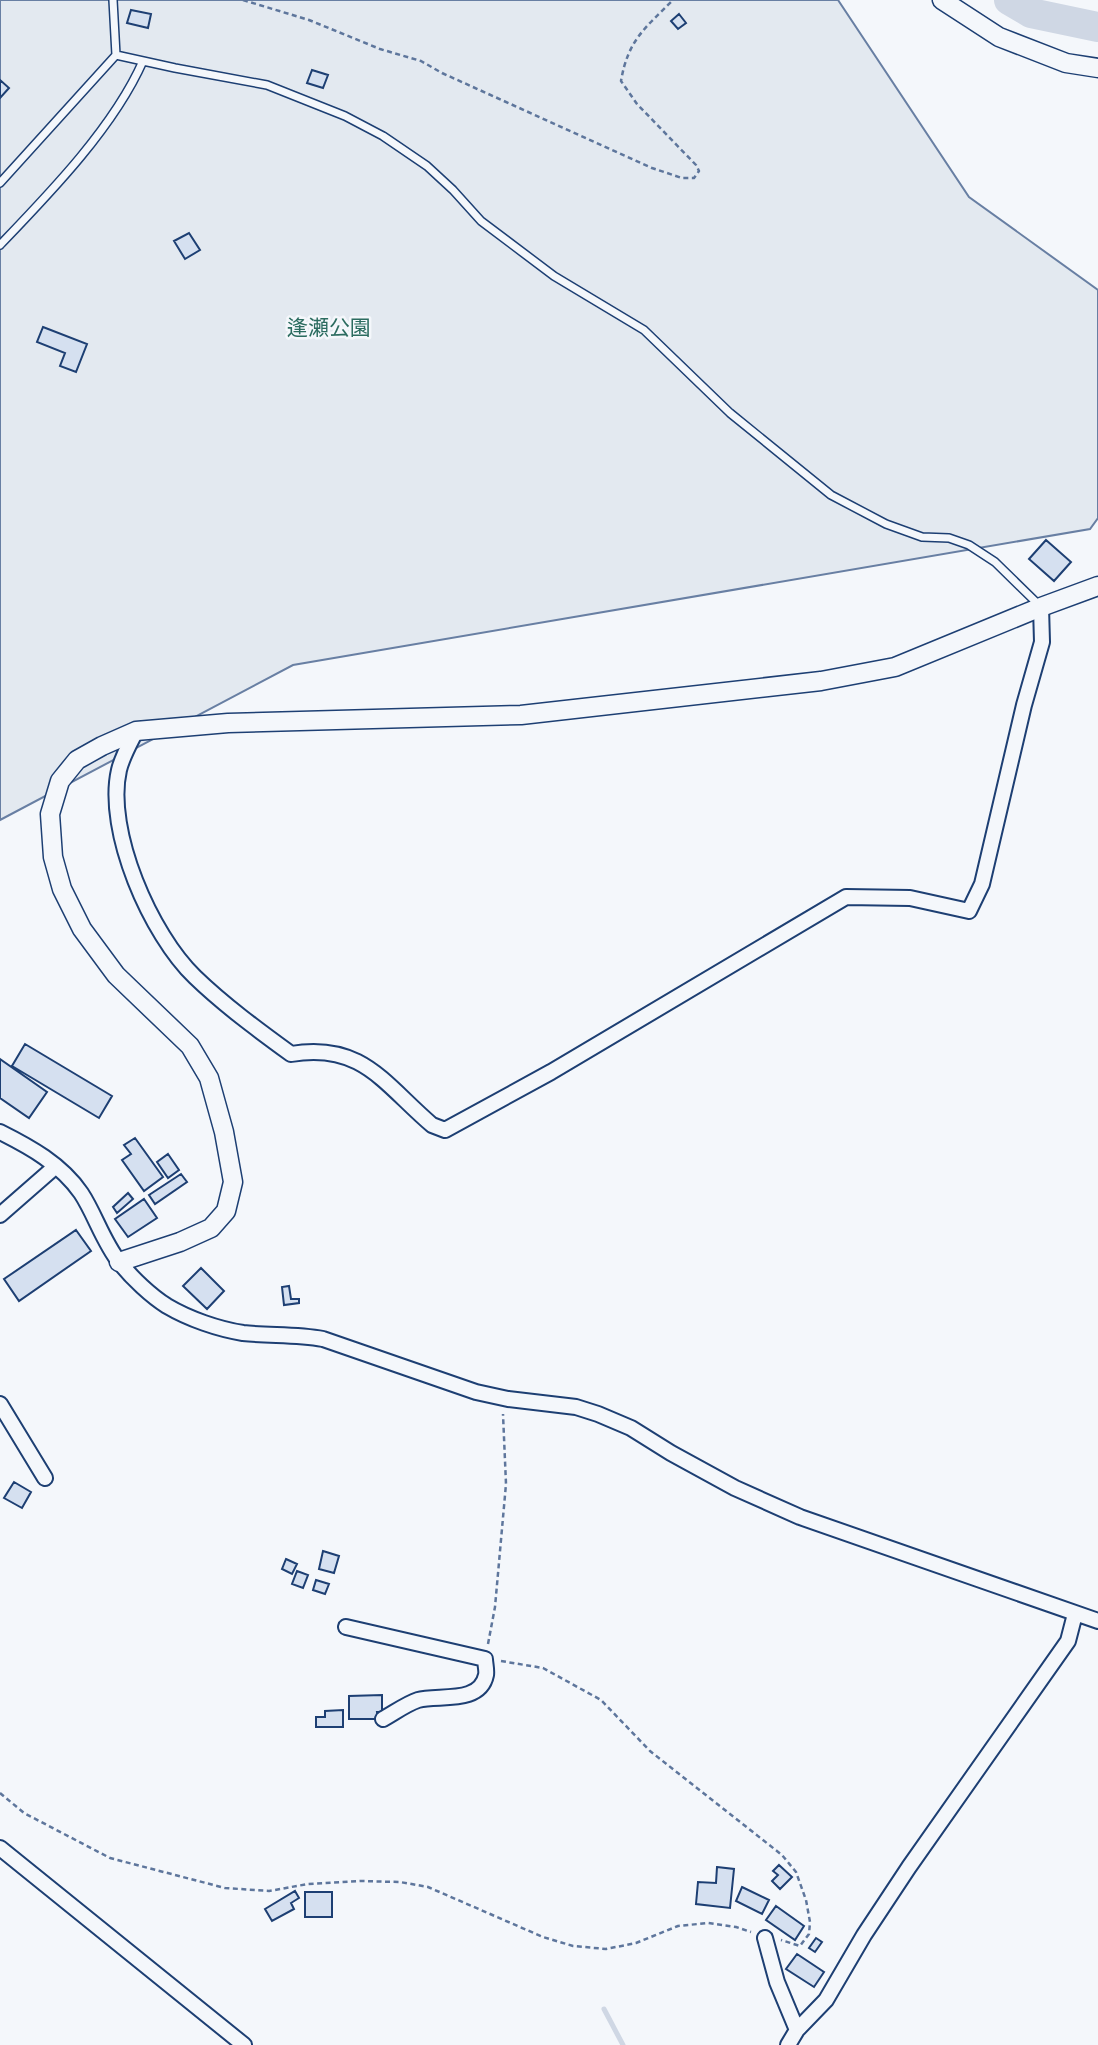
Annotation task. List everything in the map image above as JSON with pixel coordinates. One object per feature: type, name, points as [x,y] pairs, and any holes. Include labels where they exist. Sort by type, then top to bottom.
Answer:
[{"type":"street","points":[[942,0],[999,37],[1066,62],[1098,68]]},
{"type":"street","points":[[119,1262],[167,1247],[211,1228],[226,1211],[233,1182],[224,1132],[209,1077],[190,1046],[116,975],[82,929],[62,889],[53,857],[50,814],[60,781],[77,760],[136,731],[228,723],[521,715],[821,681],[895,667],[1098,586]]},
{"type":"street","points":[[136,731],[119,771],[119,828],[142,898],[161,932],[193,975],[291,1054],[313,1051],[349,1056],[369,1068],[432,1125],[445,1130],[551,1072],[846,897],[910,898],[970,911],[982,884],[1024,705],[1042,642],[1041,607]]},
{"type":"street","points":[[0,1132],[57,1166],[80,1191],[119,1262],[166,1305],[215,1326],[242,1333],[323,1339],[476,1392],[508,1399],[576,1407],[598,1414],[631,1428],[671,1454],[735,1488],[800,1517],[1098,1621]]},
{"type":"street","points":[[0,1215],[57,1166]]},
{"type":"street","points":[[0,1404],[45,1478]]},
{"type":"street","points":[[788,2045],[797,2030],[826,2000],[840,1980],[864,1935],[909,1867],[1068,1641],[1075,1614]]},
{"type":"street","points":[[346,1627],[485,1659],[486,1676],[480,1686],[470,1694],[449,1699],[418,1700],[383,1719]]},
{"type":"street","points":[[0,1849],[244,2045]]},
{"type":"street","points":[[765,1938],[777,1982],[797,2030]]},
{"type":"lane","points":[[0,183],[116,55],[113,0]]},
{"type":"lane","points":[[116,55],[267,85],[345,116],[383,136],[427,166],[481,221],[554,276],[644,330],[730,413],[831,495],[886,524],[922,537],[949,538],[969,545],[995,562],[1041,607]]},
{"type":"lane","points":[[0,244],[76,161],[114,111],[143,61]]},
{"type":"path","points":[[243,0],[309,20],[380,49],[421,61],[652,168],[682,178],[694,177],[699,171],[696,165],[637,104],[621,81],[625,59],[635,41],[673,0]]},
{"type":"path","points":[[0,1793],[24,1813],[110,1858],[225,1888],[269,1891],[321,1883],[400,1882],[428,1887],[543,1937],[573,1946],[606,1949],[636,1943],[678,1926],[708,1923],[736,1927],[800,1947],[809,1934],[810,1922],[796,1872],[782,1855],[650,1751],[601,1700],[543,1668],[485,1659],[495,1606],[506,1484],[502,1417],[508,1399]]},
{"type":"green space","name":"逢瀬公園","points":[[0,0],[838,0],[969,197],[1098,290],[1098,518],[1090,529],[293,665],[0,820]]},
{"type":"building","points":[[131,10],[151,14],[148,28],[127,23]]},
{"type":"building","points":[[679,14],[686,23],[678,29],[671,21]]},
{"type":"building","points":[[312,70],[328,75],[323,88],[307,83]]},
{"type":"building","points":[[0,80],[9,88],[0,98]]},
{"type":"building","points":[[189,233],[200,250],[185,259],[174,241]]},
{"type":"building","points":[[43,327],[87,344],[76,372],[60,366],[65,353],[37,342]]},
{"type":"building","points":[[1046,540],[1071,562],[1054,581],[1029,559]]},
{"type":"building","points":[[25,1044],[112,1096],[99,1118],[12,1066]]},
{"type":"building","points":[[0,1059],[47,1092],[29,1118],[0,1098]]},
{"type":"building","points":[[135,1138],[163,1177],[144,1191],[122,1160],[131,1154],[124,1145]]},
{"type":"building","points":[[168,1154],[179,1170],[168,1178],[157,1162]]},
{"type":"building","points":[[181,1174],[187,1182],[155,1204],[149,1195]]},
{"type":"building","points":[[128,1193],[133,1199],[117,1213],[113,1207]]},
{"type":"building","points":[[144,1199],[157,1218],[128,1237],[115,1219]]},
{"type":"building","points":[[76,1230],[91,1251],[19,1301],[4,1279]]},
{"type":"building","points":[[201,1268],[224,1291],[207,1309],[183,1286]]},
{"type":"building","points":[[289,1286],[291,1299],[299,1299],[299,1303],[284,1305],[282,1287]]},
{"type":"building","points":[[14,1482],[31,1492],[22,1508],[4,1498]]},
{"type":"building","points":[[323,1551],[339,1556],[334,1573],[319,1569]]},
{"type":"building","points":[[286,1559],[297,1564],[292,1574],[282,1569]]},
{"type":"building","points":[[297,1571],[308,1575],[303,1588],[292,1584]]},
{"type":"building","points":[[316,1580],[329,1584],[325,1594],[313,1590]]},
{"type":"building","points":[[382,1695],[382,1712],[377,1712],[378,1719],[349,1719],[349,1696]]},
{"type":"building","points":[[343,1710],[343,1727],[316,1727],[316,1717],[325,1717],[325,1711]]},
{"type":"building","points":[[779,1865],[792,1877],[780,1889],[772,1881],[778,1875],[773,1871]]},
{"type":"building","points":[[717,1867],[734,1869],[730,1908],[696,1904],[698,1882],[716,1883]]},
{"type":"building","points":[[742,1887],[769,1900],[762,1914],[736,1901]]},
{"type":"building","points":[[295,1891],[299,1898],[291,1903],[294,1909],[272,1921],[265,1909]]},
{"type":"building","points":[[305,1892],[332,1892],[332,1917],[305,1917]]},
{"type":"building","points":[[776,1906],[804,1926],[795,1940],[766,1920]]},
{"type":"building","points":[[816,1938],[822,1942],[815,1952],[809,1948]]},
{"type":"building","points":[[797,1954],[824,1972],[814,1987],[786,1969]]},
{"type":"waterway","points":[[1009,0],[1031,13],[1098,27]]},
{"type":"waterway","points":[[604,2009],[623,2045]]}]
